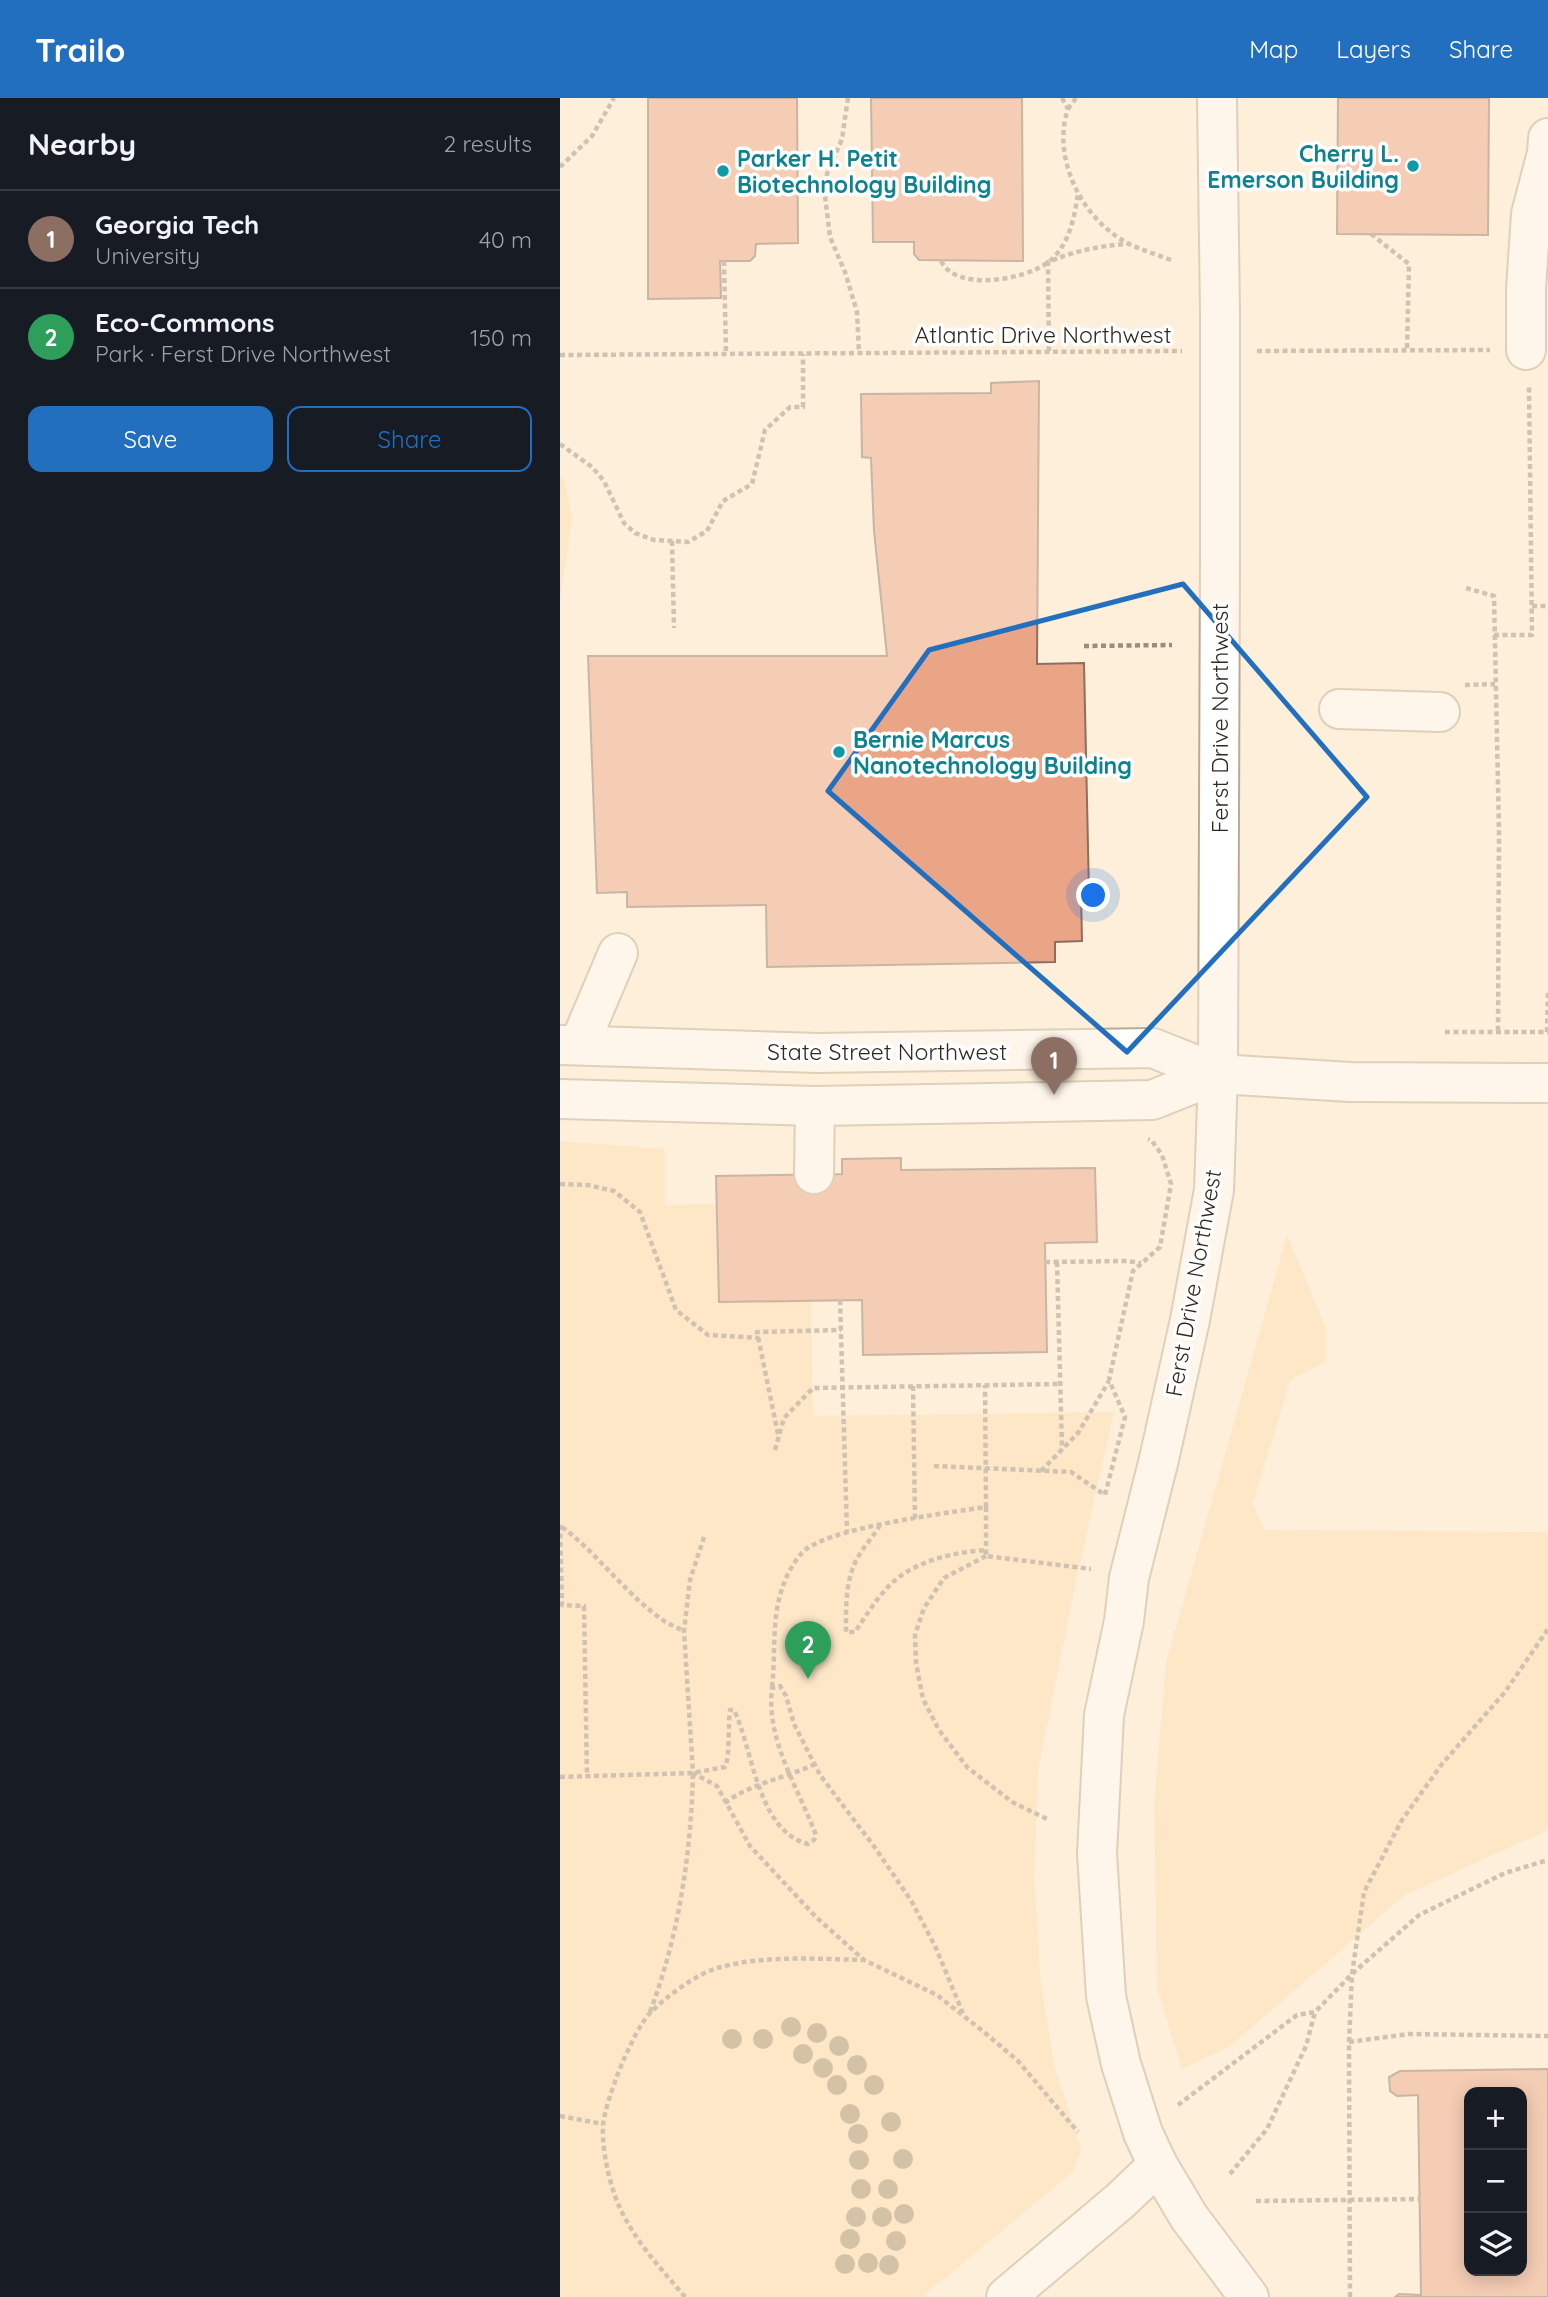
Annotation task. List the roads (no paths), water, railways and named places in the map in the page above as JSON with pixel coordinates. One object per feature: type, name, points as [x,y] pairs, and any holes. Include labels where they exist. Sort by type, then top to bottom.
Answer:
[{"type":"street","name":"Ferst Drive Northwest","points":[[1217,98],[1220,351],[1218,1074],[1214,1190],[1190,1320],[1129,1578],[1124,1621],[1104,1715],[1097,1854],[1106,1996],[1121,2064],[1143,2133],[1158,2165],[1189,2217],[1248,2297]]},
{"type":"street","points":[[1526,350],[1526,289],[1531,215],[1547,153],[1548,138]]},
{"type":"street","points":[[1339,709],[1440,712]]},
{"type":"street","points":[[570,1045],[618,953]]},
{"type":"street","name":"State Street Northwest","points":[[570,1045],[817,1053],[1153,1048],[1218,1074]]},
{"type":"street","points":[[560,1099],[815,1106],[1152,1100],[1218,1074],[1350,1082],[1548,1083]]},
{"type":"street","points":[[814,1174],[815,1106]]},
{"type":"street","points":[[1006,2297],[1120,2201],[1158,2165]]},
{"type":"place","name":"Cherry L. Emerson Building","points":[[1413,166]]},
{"type":"place","name":"Parker H. Petit Biotechnology Building","points":[[723,171]]},
{"type":"place","name":"Bernie Marcus Nanotechnology Building","points":[[839,752]]},
{"type":"place","name":"Georgia Tech","points":[[1054,1095]]},
{"type":"place","name":"Eco-Commons","points":[[808,1679]]}]
